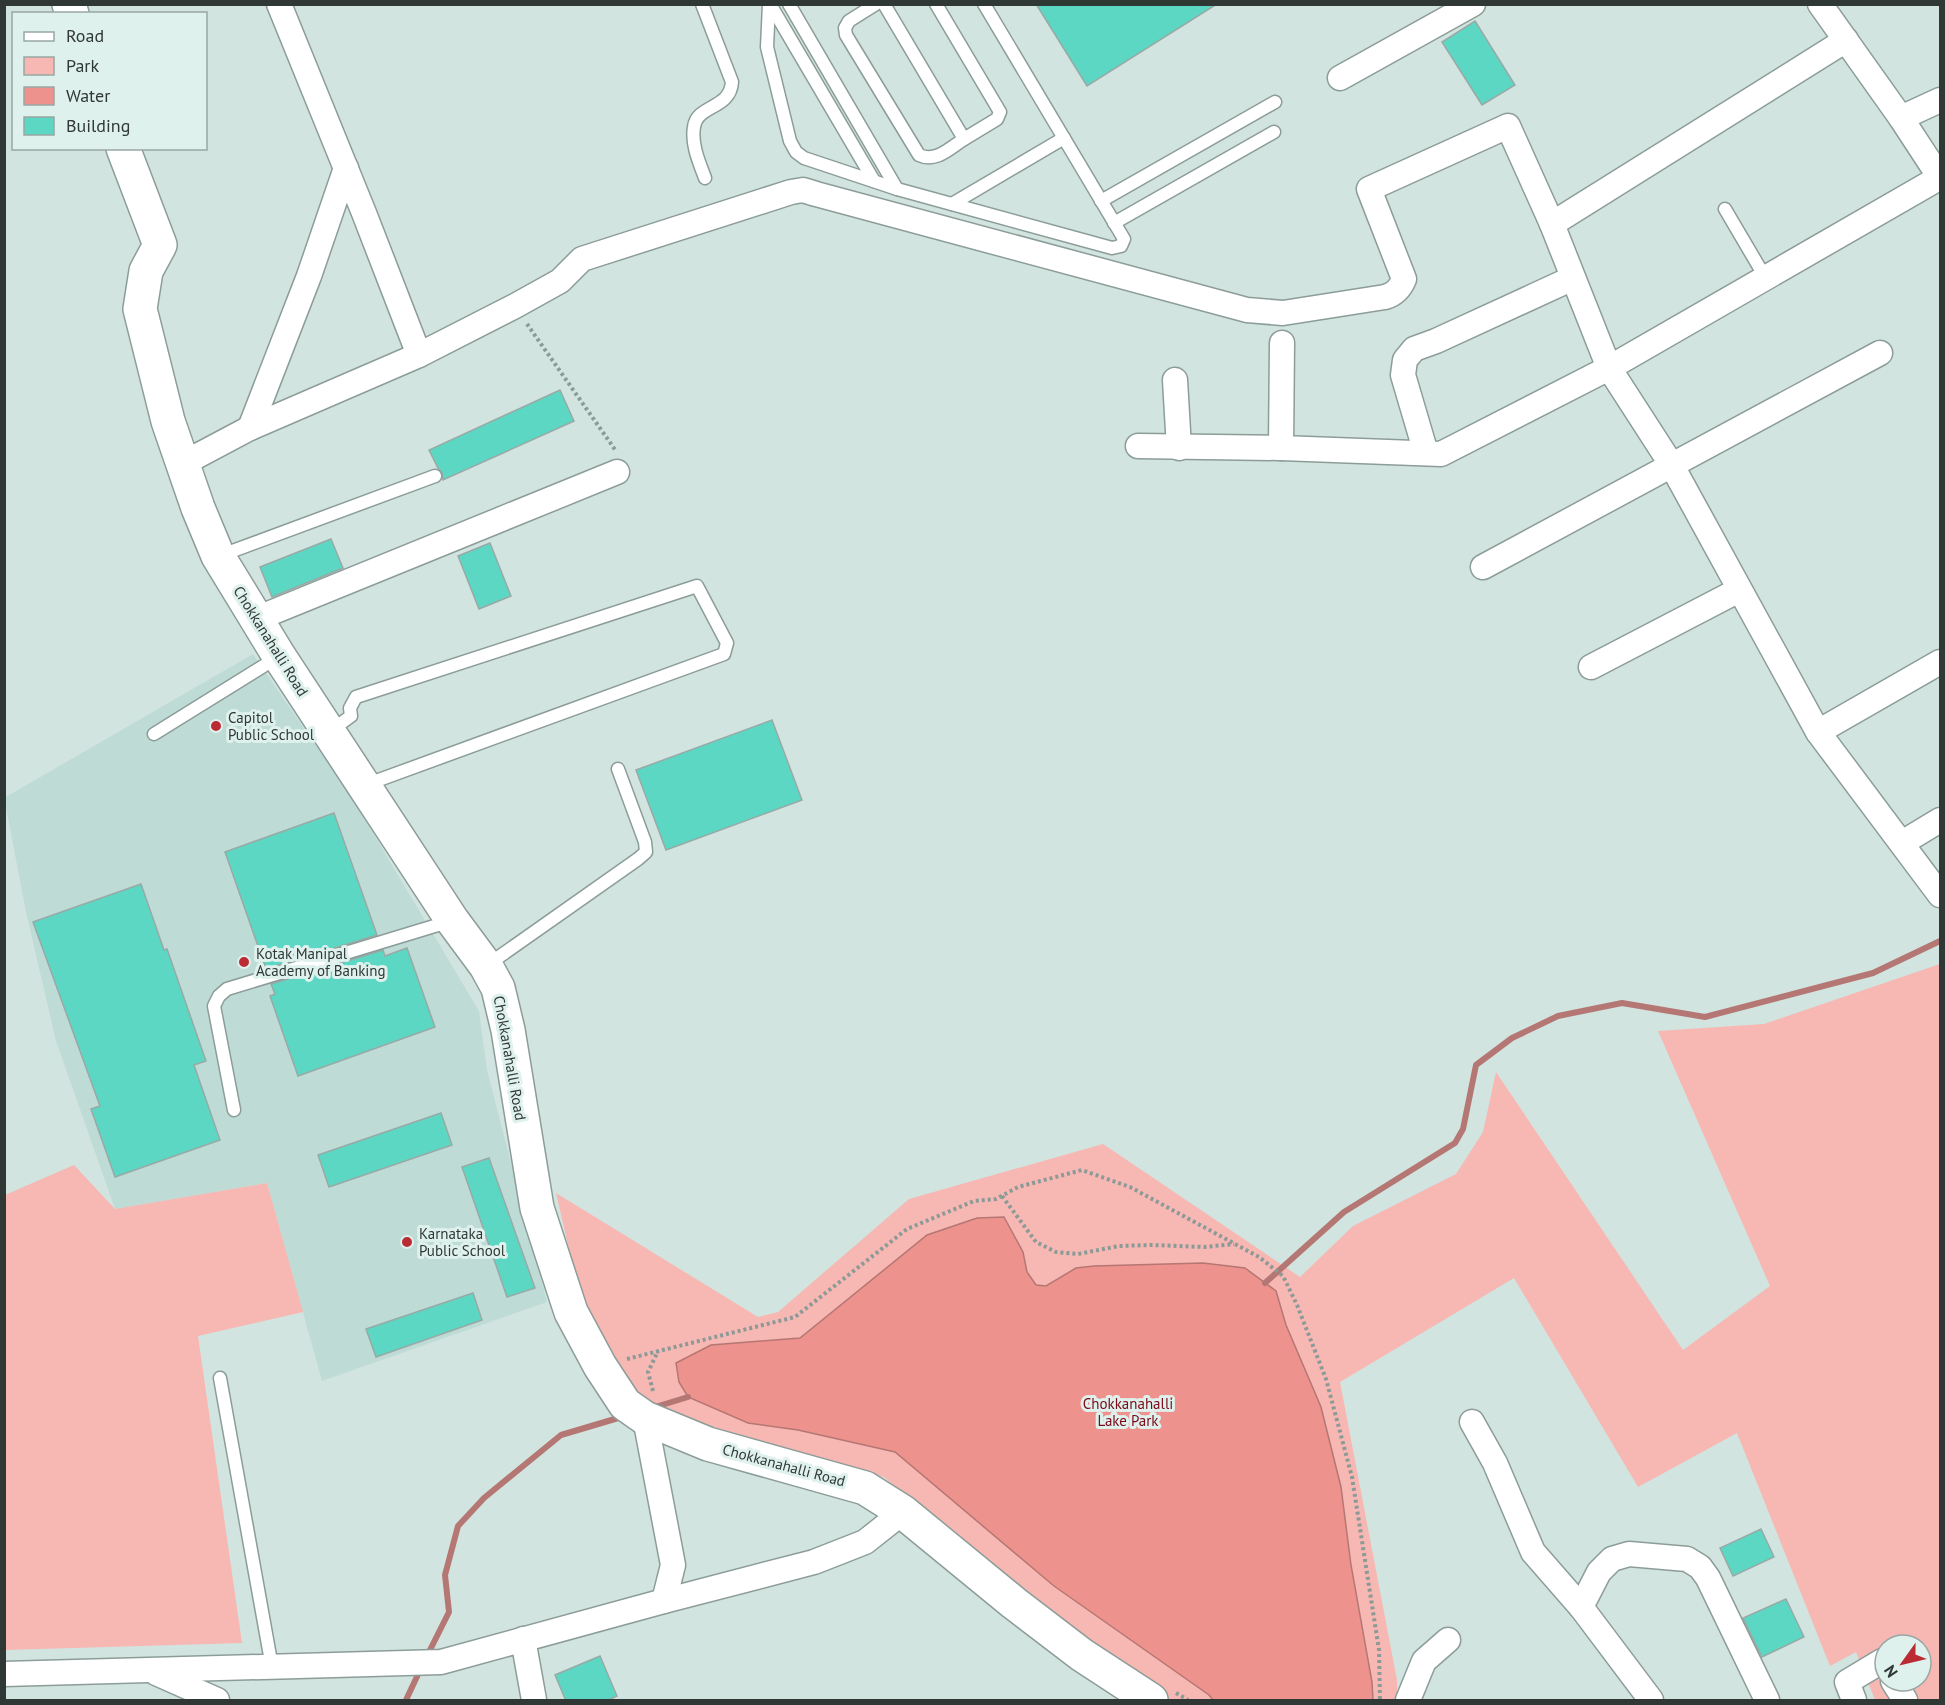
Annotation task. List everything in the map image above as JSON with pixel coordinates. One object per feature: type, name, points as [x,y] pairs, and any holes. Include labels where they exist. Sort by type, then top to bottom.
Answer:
[{"type":"street","points":[[279,4],[419,355]]},
{"type":"street","points":[[1340,78],[1473,4]]},
{"type":"street","points":[[1138,446],[1441,454],[1609,368],[1932,182],[1936,176],[1935,170],[1820,4]]},
{"type":"street","points":[[1552,224],[1846,40]]},
{"type":"street","points":[[1901,118],[1941,100]]},
{"type":"street","points":[[184,463],[250,428],[419,355],[515,306],[560,280],[582,259],[776,195],[802,190],[1246,309],[1283,313],[1385,297],[1401,287],[1404,279],[1369,189],[1508,126],[1552,224],[1609,368],[1671,464],[1818,732],[1941,895]]},
{"type":"street","name":"Chokkanahalli Road","points":[[124,150],[160,245],[146,271],[140,309],[165,411],[198,508],[218,556],[279,656],[452,920],[486,966],[498,988],[508,1030],[537,1208],[571,1312],[600,1366],[641,1406],[708,1444],[865,1488],[903,1512],[1074,1649],[1151,1701]]},
{"type":"street","points":[[250,428],[309,276],[346,168]]},
{"type":"street","points":[[1425,453],[1403,375],[1405,360],[1413,349],[1436,341],[1573,278]]},
{"type":"street","points":[[1281,448],[1282,343]]},
{"type":"street","points":[[1483,567],[1880,352]]},
{"type":"street","points":[[1175,380],[1179,448]]},
{"type":"street","points":[[256,619],[618,463]]},
{"type":"street","points":[[1591,667],[1739,590]]},
{"type":"street","points":[[1818,732],[1941,662]]},
{"type":"street","points":[[1902,843],[1941,820]]},
{"type":"street","points":[[641,1406],[673,1565],[664,1601]]},
{"type":"street","points":[[1472,1422],[1495,1463],[1528,1545],[1581,1607],[1651,1701]]},
{"type":"street","points":[[4,1674],[441,1662],[814,1562],[865,1542],[903,1512]]},
{"type":"street","points":[[1581,1607],[1599,1572],[1612,1559],[1629,1554],[1688,1558],[1700,1567],[1708,1578],[1767,1701]]},
{"type":"street","points":[[523,1639],[534,1701]]},
{"type":"street","points":[[1407,1701],[1424,1661],[1448,1640]]},
{"type":"street","points":[[1854,1701],[1847,1682],[1873,1666]]},
{"type":"street","points":[[149,1670],[217,1701]]},
{"type":"lane","points":[[702,4],[732,82],[732,92],[695,120],[694,146],[705,178]]},
{"type":"lane","points":[[876,4],[849,21],[845,28],[846,36],[920,155],[927,159],[935,158],[997,119],[1000,112],[936,4]]},
{"type":"lane","points":[[884,4],[964,139]]},
{"type":"lane","points":[[772,8],[767,47],[790,141],[796,152],[804,158],[897,189],[1112,248],[1121,246],[1124,239],[984,4]]},
{"type":"lane","points":[[772,8],[791,5],[897,189]]},
{"type":"lane","points":[[772,8],[874,182]]},
{"type":"lane","points":[[1101,201],[1275,102]]},
{"type":"lane","points":[[1114,223],[1274,132]]},
{"type":"lane","points":[[952,204],[1064,138]]},
{"type":"lane","points":[[1725,209],[1765,277]]},
{"type":"lane","points":[[218,556],[435,476]]},
{"type":"lane","points":[[329,732],[351,716],[350,708],[356,697],[697,586],[727,643],[724,654],[364,786]]},
{"type":"lane","points":[[154,734],[279,656]]},
{"type":"lane","points":[[486,966],[638,860],[646,852],[645,842],[618,769]]},
{"type":"lane","points":[[234,1110],[214,1006],[219,996],[227,988],[452,920]]},
{"type":"lane","points":[[220,1377],[272,1667]]},
{"type":"path","points":[[515,306],[618,463]]},
{"type":"path","points":[[600,1366],[795,1317],[907,1229],[974,1201],[996,1199],[1018,1187],[1082,1170],[1130,1187],[1259,1257],[1283,1276],[1326,1379],[1352,1477],[1379,1650],[1380,1701]]},
{"type":"path","points":[[1002,1196],[1036,1242],[1056,1252],[1078,1254],[1119,1246],[1204,1247],[1235,1244]]},
{"type":"path","points":[[641,1406],[648,1372],[658,1351]]},
{"type":"shaded area","points":[[253,654],[352,798],[479,1011],[487,1070],[547,1302],[322,1381],[267,1183],[115,1209],[56,1041],[26,912],[4,798]]},
{"type":"green space","points":[[1940,964],[1940,1700],[1875,1700],[1856,1652],[1830,1666],[1737,1433],[1638,1487],[1514,1278],[1340,1382],[1397,1680],[1397,1700],[1169,1700],[1080,1644],[884,1477],[763,1453],[661,1418],[621,1382],[581,1301],[556,1193],[758,1317],[778,1312],[909,1199],[1103,1144],[1300,1277],[1353,1226],[1456,1174],[1483,1132],[1496,1072],[1683,1350],[1770,1286],[1658,1031],[1764,1024]]},
{"type":"green space","points":[[74,1165],[115,1209],[267,1183],[303,1312],[198,1336],[242,1643],[5,1650],[5,1195]]},
{"type":"water","name":"Chokkanahalli Lake Park","points":[[1004,1217],[1023,1252],[1027,1272],[1036,1285],[1046,1286],[1076,1268],[1203,1263],[1245,1268],[1276,1291],[1286,1325],[1321,1407],[1341,1487],[1373,1700],[1213,1700],[1054,1586],[895,1452],[798,1430],[748,1423],[688,1397],[679,1382],[676,1363],[711,1345],[800,1338],[927,1235],[977,1218]]},
{"type":"building","points":[[1036,4],[1217,4],[1087,86]]},
{"type":"building","points":[[1475,21],[1515,85],[1482,105],[1442,42]]},
{"type":"building","points":[[560,390],[574,421],[443,480],[442,473],[429,450]]},
{"type":"building","points":[[331,539],[343,568],[272,597],[260,567]]},
{"type":"building","points":[[490,543],[511,596],[479,609],[458,556]]},
{"type":"building","points":[[772,720],[802,800],[666,850],[636,770]]},
{"type":"building","points":[[334,813],[377,935],[266,969],[225,852]]},
{"type":"building","points":[[141,884],[164,950],[167,949],[206,1061],[194,1065],[220,1140],[115,1177],[91,1109],[100,1106],[33,922]]},
{"type":"building","points":[[407,948],[435,1027],[298,1076],[270,996],[275,994],[271,984],[383,950],[385,956]]},
{"type":"building","points":[[441,1113],[452,1145],[329,1187],[318,1155]]},
{"type":"building","points":[[489,1158],[535,1288],[507,1297],[462,1167]]},
{"type":"building","points":[[473,1293],[482,1320],[376,1357],[366,1329]]},
{"type":"building","points":[[1761,1529],[1774,1557],[1733,1576],[1720,1548]]},
{"type":"building","points":[[1786,1599],[1804,1637],[1762,1657],[1743,1618]]},
{"type":"building","points":[[600,1656],[617,1696],[606,1701],[566,1701],[555,1675]]},
{"type":"waterway","points":[[1265,1283],[1344,1212],[1455,1143],[1463,1129],[1476,1065],[1512,1038],[1558,1016],[1622,1003],[1705,1017],[1873,973],[1940,941]]},
{"type":"waterway","points":[[652,1408],[688,1397]]},
{"type":"waterway","points":[[427,1656],[449,1612],[445,1575],[458,1526],[484,1498],[561,1435],[625,1416]]},
{"type":"waterway","points":[[406,1700],[421,1668]]},
{"type":"place","name":"Capitol Public School","points":[[216,726]]},
{"type":"place","name":"Kotak Manipal Academy of Banking","points":[[244,962]]},
{"type":"place","name":"Karnataka Public School","points":[[407,1242]]}]
